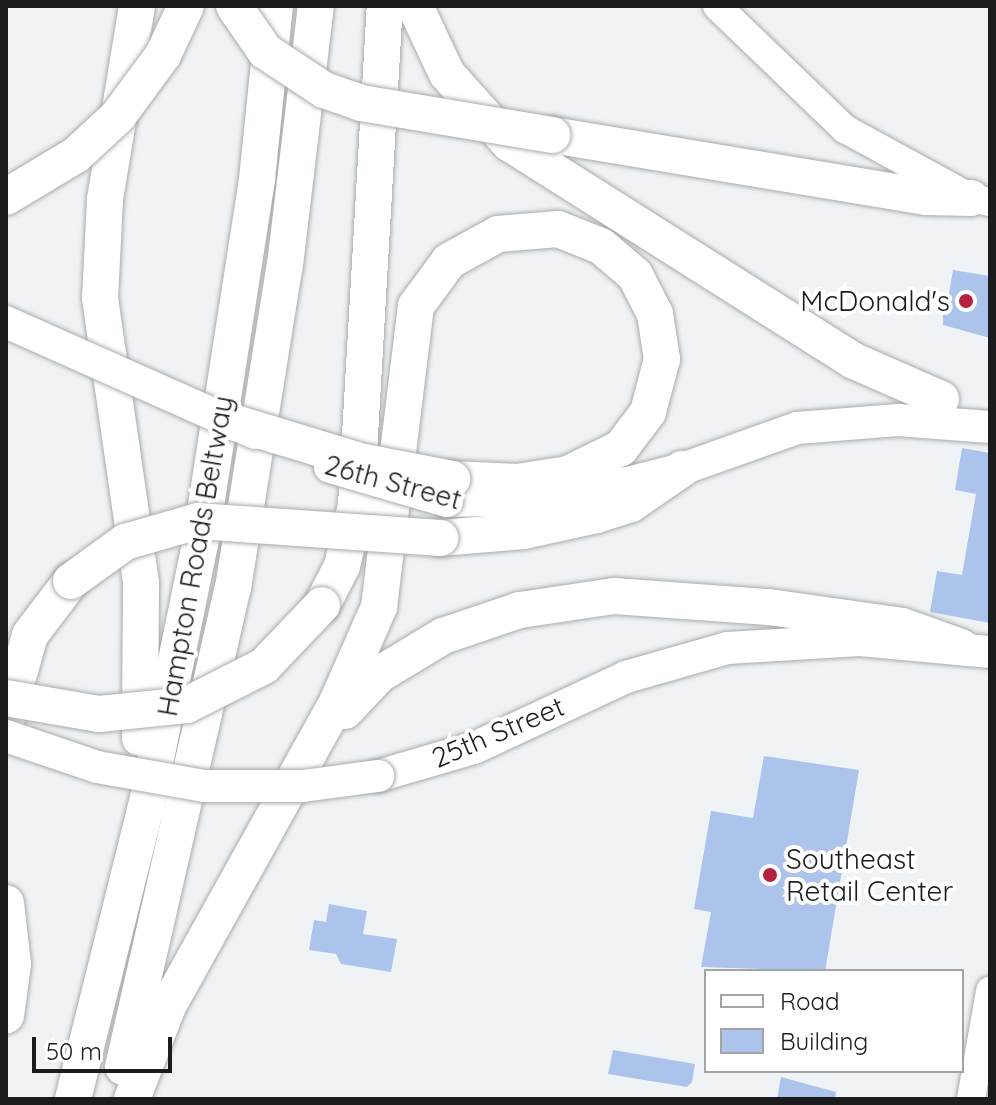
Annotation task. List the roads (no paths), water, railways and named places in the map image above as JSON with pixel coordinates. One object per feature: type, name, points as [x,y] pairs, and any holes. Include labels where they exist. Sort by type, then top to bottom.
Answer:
[{"type":"highway","points":[[111,954],[116,870],[138,755],[144,650],[136,541],[104,351],[101,241],[137,6]]},
{"type":"highway","points":[[6,197],[76,155],[118,116],[157,64],[186,6]]},
{"type":"highway","points":[[234,6],[265,51],[324,90],[361,103],[926,197],[981,200]]},
{"type":"highway","name":"Hampton Roads Beltway","points":[[73,1099],[111,954],[171,691],[217,448],[275,6]]},
{"type":"highway","name":"Hampton Roads Beltway","points":[[114,1099],[231,602],[284,278],[316,6]]},
{"type":"highway","points":[[6,698],[110,714],[187,705],[264,666],[322,605],[342,566],[356,505],[385,6]]},
{"type":"highway","points":[[415,6],[447,74],[509,143],[854,361],[941,399]]},
{"type":"highway","points":[[132,1099],[183,977],[308,756],[379,607],[394,514],[406,348],[421,297],[449,261],[498,234],[558,229],[601,246],[635,275],[655,314],[662,359],[648,412],[621,448],[568,474],[450,490],[364,462],[232,422]]},
{"type":"highway","points":[[6,721],[30,635],[71,581],[125,542],[198,521],[440,538],[524,531],[631,504],[682,469]]},
{"type":"highway","points":[[308,756],[365,689],[411,652],[478,622],[554,603],[641,595],[724,600],[902,626],[975,650]]},
{"type":"highway","points":[[6,903],[13,964],[6,1016]]},
{"type":"main road","points":[[717,6],[845,129],[981,200]]},
{"type":"main road","points":[[6,322],[232,422]]},
{"type":"main road","points":[[941,399],[990,411]]},
{"type":"main road","name":"26th Street","points":[[450,490],[569,498],[682,469],[797,428],[898,420],[990,427]]},
{"type":"main road","name":"25th Street","points":[[6,736],[108,770],[204,786],[303,786],[378,776],[474,748],[626,677],[716,650],[825,640],[975,650]]},
{"type":"main road","points":[[971,1099],[990,991]]},
{"type":"place","name":"McDonald's","points":[[966,301]]},
{"type":"place","name":"Southeast Retail Center","points":[[770,875]]}]
